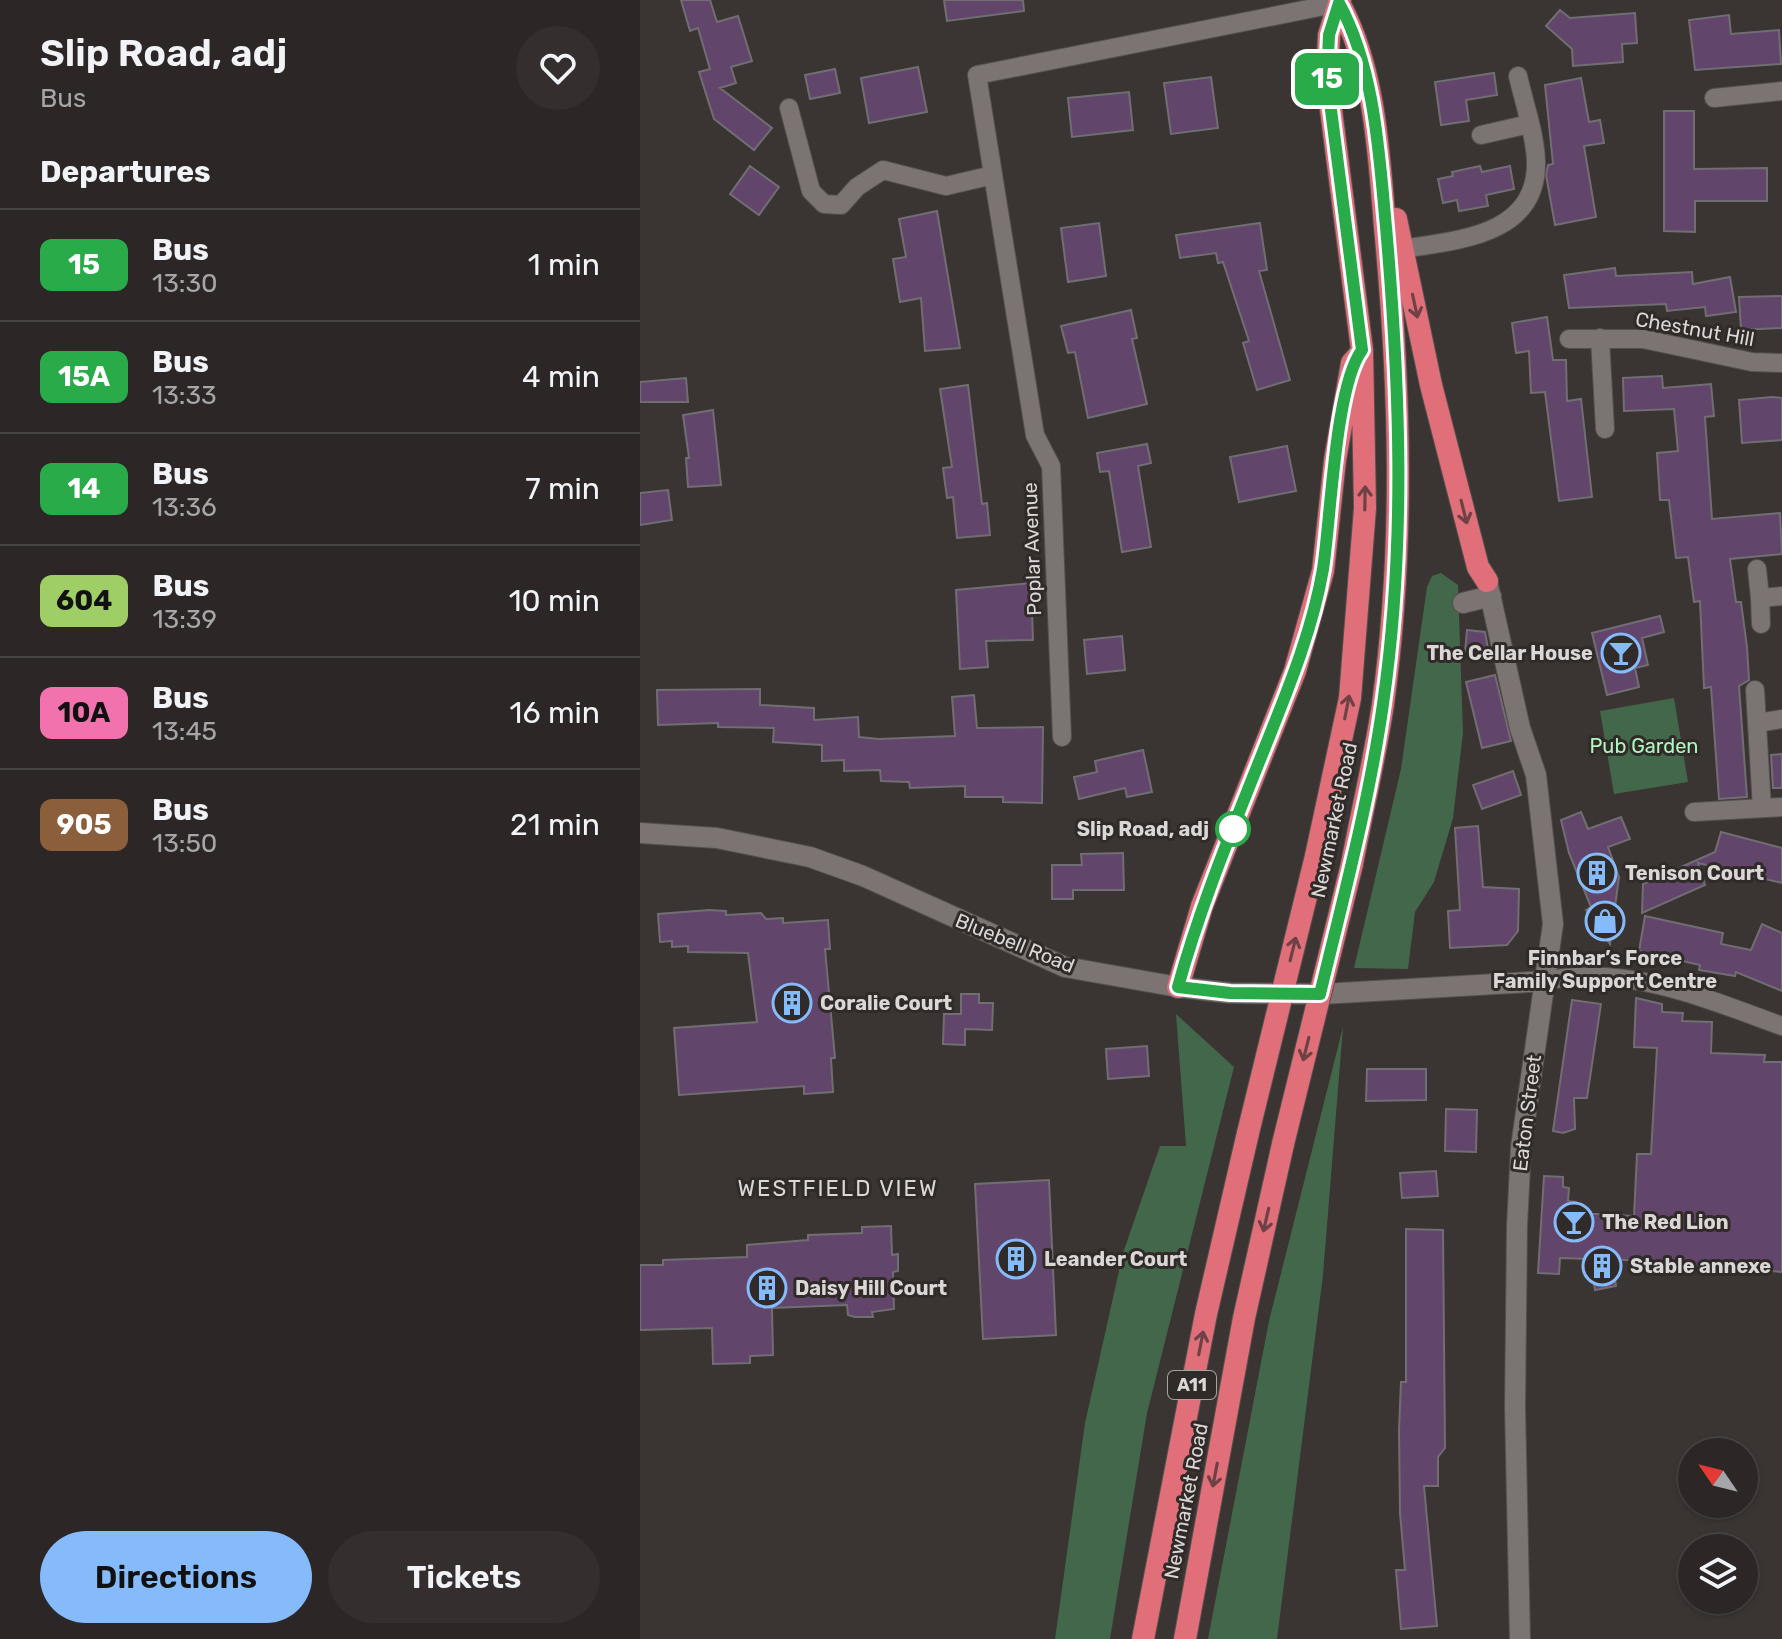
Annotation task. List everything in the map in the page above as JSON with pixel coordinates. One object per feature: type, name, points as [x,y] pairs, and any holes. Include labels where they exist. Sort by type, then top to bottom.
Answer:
[{"type":"highway","name":"Newmarket Road","points":[[1185,1639],[1244,1318],[1352,864],[1383,704],[1398,532],[1398,381],[1378,148],[1353,28],[1340,2]]},
{"type":"highway","name":"Newmarket Road","points":[[1143,1639],[1206,1314],[1316,856],[1350,698],[1365,508],[1362,350],[1327,79],[1329,35],[1340,2]]},
{"type":"highway","points":[[1378,148],[1431,385],[1478,567],[1489,589]]},
{"type":"highway","name":"A11","points":[[1178,987],[1202,906],[1295,671],[1323,571],[1335,460],[1352,363],[1362,350]]},
{"type":"street","name":"Poplar Avenue","points":[[1062,737],[1051,466],[1035,435],[977,75],[1340,2]]},
{"type":"street","points":[[1403,249],[1468,239],[1497,229],[1530,195],[1536,162],[1518,76]]},
{"type":"street","points":[[1714,98],[1782,91]]},
{"type":"street","points":[[789,108],[811,191],[824,204],[841,205],[857,187],[883,170],[946,186],[993,175]]},
{"type":"street","points":[[1481,135],[1529,124]]},
{"type":"street","points":[[1600,338],[1605,429]]},
{"type":"street","name":"Chestnut Hill","points":[[1569,339],[1643,339],[1752,362],[1782,363]]},
{"type":"street","points":[[1757,569],[1761,624]]},
{"type":"street","points":[[1463,603],[1489,589]]},
{"type":"street","name":"Eaton Street","points":[[1489,589],[1520,728],[1536,775],[1553,924],[1521,1147],[1517,1226],[1515,1407],[1520,1639]]},
{"type":"street","points":[[1760,598],[1782,596]]},
{"type":"street","points":[[1755,690],[1762,808]]},
{"type":"street","points":[[1757,723],[1782,719]]},
{"type":"street","points":[[1694,812],[1782,807]]},
{"type":"street","name":"Bluebell Road","points":[[640,833],[717,838],[810,857],[863,876],[1065,967],[1178,987],[1230,993],[1322,994],[1546,981]]},
{"type":"street","points":[[1546,981],[1579,974],[1657,985],[1782,1026]]},
{"type":"green space","points":[[1441,573],[1458,585],[1463,733],[1453,818],[1434,882],[1415,912],[1408,969],[1354,968],[1401,769],[1427,587],[1432,576]]},
{"type":"green space","name":"Pub Garden","points":[[1674,698],[1688,782],[1614,794],[1600,711]]},
{"type":"green space","points":[[1176,1014],[1234,1067],[1147,1413],[1110,1639],[1055,1639],[1085,1423],[1123,1253],[1160,1146],[1186,1146]]},
{"type":"green space","points":[[1343,1027],[1323,1275],[1277,1639],[1208,1639],[1269,1321]]},
{"type":"building","points":[[681,0],[710,0],[717,22],[738,16],[752,61],[731,67],[736,83],[720,88],[772,128],[754,150],[714,119],[699,72],[710,69],[698,28],[690,31]]},
{"type":"building","points":[[944,0],[1023,0],[1024,11],[947,21]]},
{"type":"building","points":[[1560,10],[1570,18],[1635,13],[1637,43],[1622,44],[1623,62],[1573,66],[1572,49],[1546,26]]},
{"type":"building","points":[[1729,15],[1731,34],[1779,30],[1781,64],[1695,70],[1689,20]]},
{"type":"building","points":[[918,67],[927,112],[869,123],[861,78]]},
{"type":"building","points":[[835,69],[840,93],[810,99],[805,75]]},
{"type":"building","points":[[1494,73],[1497,95],[1466,100],[1469,121],[1441,125],[1435,82]]},
{"type":"building","points":[[1211,77],[1218,128],[1171,134],[1164,83]]},
{"type":"building","points":[[1581,78],[1589,122],[1600,120],[1604,143],[1584,146],[1596,217],[1555,225],[1546,175],[1548,165],[1553,164],[1545,85]]},
{"type":"building","points":[[1129,92],[1133,130],[1072,137],[1068,98]]},
{"type":"building","points":[[1664,111],[1694,111],[1694,169],[1767,168],[1767,201],[1695,201],[1695,232],[1664,231]]},
{"type":"building","points":[[750,166],[779,187],[759,215],[730,194]]},
{"type":"building","points":[[1480,166],[1482,172],[1510,166],[1514,189],[1486,195],[1488,206],[1459,211],[1457,200],[1443,203],[1438,179],[1453,176],[1452,172]]},
{"type":"building","points":[[937,211],[960,348],[925,351],[921,298],[900,302],[893,259],[906,257],[899,219]]},
{"type":"building","points":[[1099,223],[1106,276],[1068,282],[1061,228]]},
{"type":"building","points":[[1260,223],[1267,270],[1259,271],[1290,380],[1257,390],[1243,343],[1249,341],[1223,262],[1218,263],[1216,253],[1180,258],[1176,235]]},
{"type":"building","points":[[1615,268],[1616,276],[1692,272],[1693,284],[1730,277],[1736,312],[1706,316],[1705,307],[1667,311],[1666,304],[1569,308],[1564,275]]},
{"type":"building","points":[[1782,296],[1782,328],[1741,330],[1739,297]]},
{"type":"building","points":[[1131,310],[1137,338],[1132,339],[1147,404],[1088,418],[1075,352],[1068,353],[1061,326]]},
{"type":"building","points":[[1547,317],[1553,360],[1566,360],[1567,401],[1581,399],[1592,497],[1559,501],[1545,392],[1531,393],[1529,351],[1516,353],[1512,323]]},
{"type":"building","points":[[1662,376],[1663,388],[1711,384],[1714,416],[1705,417],[1712,519],[1780,513],[1782,554],[1730,559],[1736,602],[1741,602],[1747,647],[1749,680],[1739,686],[1747,797],[1719,799],[1711,687],[1704,688],[1700,601],[1694,602],[1688,557],[1676,558],[1669,500],[1660,500],[1657,453],[1678,451],[1674,409],[1624,411],[1623,378]]},
{"type":"building","points":[[686,378],[688,402],[640,402],[640,382]]},
{"type":"building","points":[[968,385],[982,504],[987,503],[990,535],[957,538],[953,497],[947,498],[943,468],[952,467],[940,389]]},
{"type":"building","points":[[1782,398],[1782,440],[1742,443],[1739,400]]},
{"type":"building","points":[[713,410],[721,485],[688,487],[686,458],[689,458],[683,415]]},
{"type":"building","points":[[1147,444],[1151,463],[1138,466],[1151,547],[1122,552],[1109,471],[1100,472],[1097,453]]},
{"type":"building","points":[[1287,446],[1296,491],[1239,502],[1230,457]]},
{"type":"building","points":[[668,490],[672,520],[640,525],[640,493]]},
{"type":"building","points":[[1031,583],[1033,640],[986,641],[988,667],[960,669],[956,590]]},
{"type":"building","name":"The Cellar House","points":[[1660,616],[1664,632],[1642,638],[1648,665],[1635,668],[1639,687],[1607,695],[1592,633]]},
{"type":"building","points":[[1467,630],[1485,632],[1489,654],[1465,652]]},
{"type":"building","points":[[1122,636],[1125,670],[1087,674],[1084,640]]},
{"type":"building","points":[[1495,675],[1511,741],[1482,748],[1466,682]]},
{"type":"building","points":[[760,689],[760,705],[814,708],[814,720],[858,717],[859,737],[879,739],[955,736],[952,697],[974,695],[977,728],[1043,727],[1042,803],[1003,802],[1003,797],[965,797],[965,786],[910,788],[909,782],[881,781],[880,770],[844,771],[844,760],[822,761],[822,745],[773,742],[774,728],[718,727],[718,723],[658,725],[657,690]]},
{"type":"building","points":[[1143,750],[1152,792],[1127,797],[1125,788],[1079,799],[1074,777],[1097,772],[1095,761]]},
{"type":"building","points":[[1782,754],[1782,788],[1773,788],[1771,755]]},
{"type":"building","points":[[1513,771],[1521,795],[1482,809],[1473,785]]},
{"type":"building","name":"Tenison Court","points":[[1581,812],[1588,829],[1621,817],[1630,839],[1608,847],[1619,877],[1610,944],[1586,910],[1591,907],[1569,853],[1561,820]]},
{"type":"building","points":[[1478,826],[1483,887],[1519,889],[1518,931],[1507,945],[1450,948],[1448,911],[1460,910],[1455,828]]},
{"type":"building","points":[[1721,832],[1782,848],[1782,883],[1698,863],[1705,885],[1642,913],[1643,884],[1715,852]]},
{"type":"building","points":[[1123,853],[1124,890],[1073,890],[1073,899],[1052,899],[1052,865],[1082,865],[1081,854]]},
{"type":"building","name":"Coralie Court","points":[[726,911],[726,915],[761,913],[766,919],[783,918],[783,923],[828,920],[830,949],[825,949],[835,1058],[831,1058],[833,1092],[804,1094],[804,1086],[679,1095],[674,1028],[757,1022],[748,953],[688,952],[688,946],[672,947],[672,941],[660,942],[658,914]]},
{"type":"building","points":[[1645,916],[1723,933],[1721,944],[1751,950],[1762,924],[1782,933],[1782,991],[1736,972],[1735,976],[1699,970],[1700,965],[1639,951]]},
{"type":"building","points":[[961,994],[979,994],[979,1003],[993,1003],[992,1030],[965,1029],[965,1045],[943,1044],[944,1014],[961,1014]]},
{"type":"building","points":[[1636,998],[1662,1004],[1662,1012],[1683,1013],[1682,1021],[1712,1022],[1711,1053],[1765,1055],[1764,1062],[1782,1062],[1782,1272],[1612,1259],[1616,1286],[1595,1290],[1590,1259],[1560,1258],[1559,1274],[1538,1273],[1544,1176],[1563,1177],[1563,1187],[1569,1188],[1568,1201],[1576,1202],[1575,1213],[1634,1216],[1637,1154],[1651,1154],[1657,1048],[1634,1047]]},
{"type":"building","points":[[1572,1000],[1601,1004],[1587,1098],[1574,1098],[1575,1129],[1563,1133],[1553,1131]]},
{"type":"building","points":[[1147,1046],[1149,1076],[1108,1079],[1106,1049]]},
{"type":"building","points":[[1367,1069],[1426,1069],[1426,1100],[1366,1101]]},
{"type":"building","points":[[1446,1109],[1477,1110],[1476,1152],[1445,1151]]},
{"type":"building","points":[[1436,1171],[1438,1196],[1402,1198],[1400,1173]]},
{"type":"building","name":"Leander Court","points":[[1049,1180],[1056,1335],[983,1339],[975,1184]]},
{"type":"building","name":"Daisy Hill Court","points":[[891,1226],[892,1255],[898,1254],[898,1271],[893,1272],[894,1309],[872,1312],[873,1317],[855,1317],[848,1315],[847,1305],[772,1308],[773,1355],[750,1356],[750,1363],[713,1364],[712,1328],[640,1330],[640,1265],[663,1265],[663,1260],[747,1257],[747,1245],[808,1240],[808,1235],[862,1233],[862,1227]]},
{"type":"building","points":[[1406,1229],[1443,1230],[1445,1448],[1438,1457],[1438,1486],[1424,1486],[1437,1626],[1401,1629],[1396,1570],[1405,1570],[1400,1513],[1399,1430],[1401,1382],[1406,1382]]},
{"type":"bus line","name":"15","points":[[1339,3],[1353,28],[1378,148],[1398,381],[1398,532],[1383,704],[1352,864],[1320,994],[1230,993],[1178,987],[1202,906],[1295,671],[1323,571],[1335,460],[1352,363],[1362,350],[1327,79],[1329,35],[1339,3]]},
{"type":"place","name":"The Cellar House","points":[[1621,653]]},
{"type":"place","name":"Slip Road, adj","points":[[1233,829]]},
{"type":"place","name":"Tenison Court","points":[[1597,873]]},
{"type":"place","name":"Finnbar’s Force Family Support Centre","points":[[1605,921]]},
{"type":"place","name":"Coralie Court","points":[[792,1003]]},
{"type":"place","name":"The Red Lion","points":[[1574,1222]]},
{"type":"place","name":"Leander Court","points":[[1016,1259]]},
{"type":"place","name":"Stable annexe","points":[[1602,1266]]},
{"type":"place","name":"Daisy Hill Court","points":[[767,1288]]},
{"type":"district","name":"WESTFIELD VIEW","points":[[838,1188]]}]
